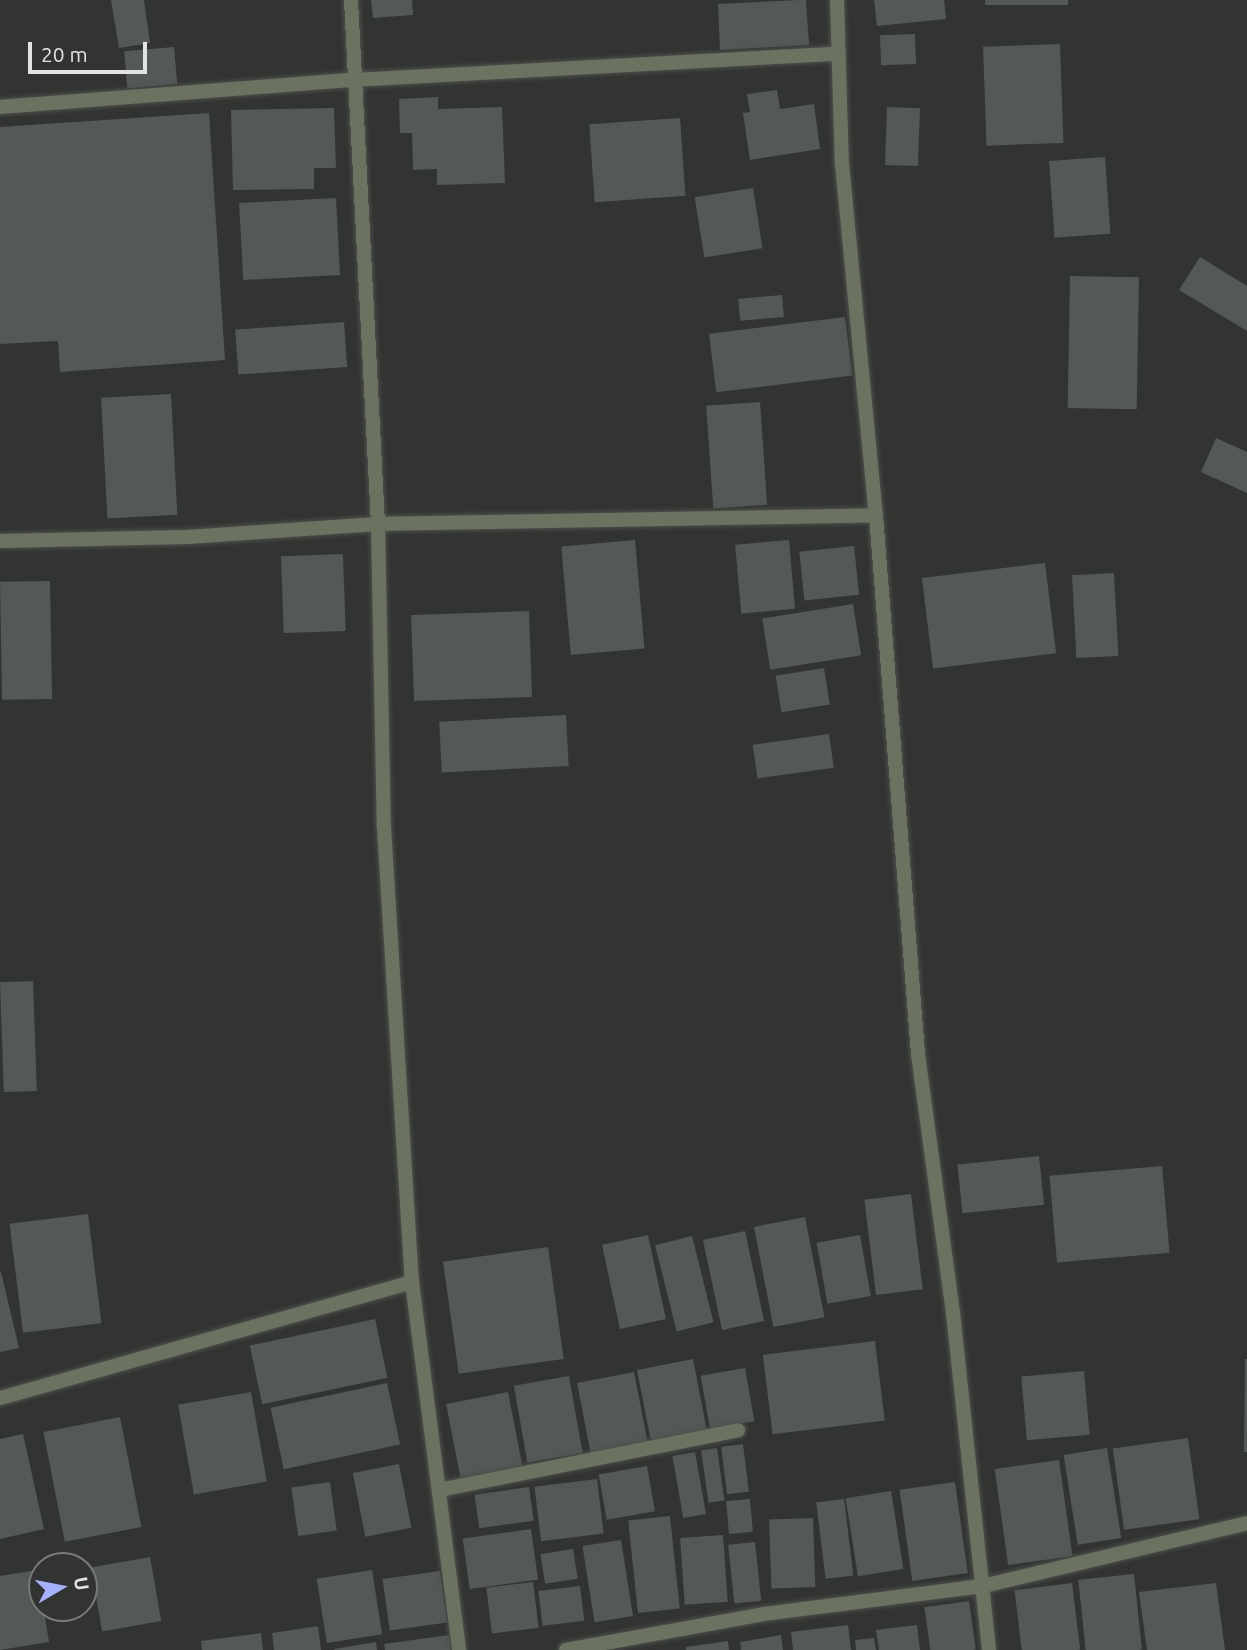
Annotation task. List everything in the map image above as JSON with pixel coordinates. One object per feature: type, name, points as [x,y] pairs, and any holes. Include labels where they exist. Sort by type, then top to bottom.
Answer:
[{"type":"street","points":[[351,0],[353,80],[378,524],[384,827],[412,1282],[459,1650]]},
{"type":"street","points":[[837,0],[842,164],[876,515],[918,1054],[953,1313],[989,1650]]},
{"type":"street","points":[[0,107],[353,80],[838,54]]},
{"type":"street","points":[[0,541],[187,537],[378,524],[876,515]]},
{"type":"street","points":[[0,1398],[412,1282]]},
{"type":"street","points":[[439,1490],[738,1430]]},
{"type":"street","points":[[566,1650],[764,1614],[983,1586],[1247,1523]]},
{"type":"building","points":[[111,0],[144,0],[150,43],[119,48]]},
{"type":"building","points":[[371,0],[412,0],[413,15],[373,18]]},
{"type":"building","points":[[806,0],[809,45],[720,50],[718,4]]},
{"type":"building","points":[[874,0],[944,0],[946,19],[877,26]]},
{"type":"building","points":[[985,0],[1068,0],[1068,5],[985,5]]},
{"type":"building","points":[[915,34],[916,64],[881,65],[880,35]]},
{"type":"building","points":[[1060,44],[1063,143],[987,146],[983,47]]},
{"type":"building","points":[[174,47],[177,84],[127,88],[124,51]]},
{"type":"building","points":[[777,90],[780,109],[814,104],[820,149],[750,160],[743,113],[750,112],[747,94]]},
{"type":"building","points":[[438,97],[438,109],[502,107],[505,183],[437,185],[437,169],[413,170],[412,133],[400,133],[399,99]]},
{"type":"building","points":[[887,107],[920,108],[918,166],[885,165]]},
{"type":"building","points":[[334,108],[336,168],[314,168],[314,189],[233,190],[231,110]]},
{"type":"building","points":[[209,113],[225,360],[60,372],[58,341],[0,344],[0,127]]},
{"type":"building","points":[[680,118],[685,196],[595,202],[589,124]]},
{"type":"building","points":[[1105,157],[1110,234],[1055,238],[1049,161]]},
{"type":"building","points":[[753,188],[763,248],[704,257],[695,197]]},
{"type":"building","points":[[336,198],[340,275],[243,280],[239,203]]},
{"type":"building","points":[[1200,257],[1247,286],[1247,331],[1179,290]]},
{"type":"building","points":[[1070,276],[1139,277],[1137,409],[1068,408]]},
{"type":"building","points":[[782,295],[784,317],[740,321],[738,299]]},
{"type":"building","points":[[845,317],[852,376],[716,392],[709,334]]},
{"type":"building","points":[[344,322],[347,367],[238,374],[235,330]]},
{"type":"building","points":[[171,394],[177,515],[107,518],[101,398]]},
{"type":"building","points":[[760,402],[767,505],[713,509],[706,406]]},
{"type":"building","points":[[1216,438],[1247,452],[1247,493],[1201,472]]},
{"type":"building","points":[[635,540],[644,649],[571,655],[561,546]]},
{"type":"building","points":[[789,540],[795,609],[741,613],[735,545]]},
{"type":"building","points":[[854,546],[859,595],[804,600],[799,552]]},
{"type":"building","points":[[343,554],[346,631],[284,633],[281,556]]},
{"type":"building","points":[[1045,563],[1056,653],[933,668],[922,578]]},
{"type":"building","points":[[1114,573],[1118,656],[1076,658],[1072,575]]},
{"type":"building","points":[[50,581],[52,699],[2,700],[0,582]]},
{"type":"building","points":[[853,604],[861,655],[770,670],[762,618]]},
{"type":"building","points":[[529,611],[532,697],[414,701],[411,615]]},
{"type":"building","points":[[824,668],[830,705],[781,712],[776,676]]},
{"type":"building","points":[[566,715],[569,766],[442,773],[439,722]]},
{"type":"building","points":[[829,734],[834,768],[757,778],[753,745]]},
{"type":"building","points":[[33,981],[37,1091],[4,1092],[0,982]]},
{"type":"building","points":[[1039,1156],[1044,1205],[963,1213],[957,1165]]},
{"type":"building","points":[[1162,1166],[1170,1253],[1057,1263],[1049,1176]]},
{"type":"building","points":[[911,1194],[923,1289],[876,1295],[864,1200]]},
{"type":"building","points":[[88,1214],[101,1323],[23,1333],[10,1224]]},
{"type":"building","points":[[805,1217],[824,1317],[773,1327],[754,1227]]},
{"type":"building","points":[[745,1231],[764,1321],[722,1330],[703,1240]]},
{"type":"building","points":[[648,1235],[666,1319],[620,1329],[602,1245]]},
{"type":"building","points":[[860,1235],[871,1296],[827,1304],[817,1243]]},
{"type":"building","points":[[692,1236],[714,1322],[677,1332],[655,1245]]},
{"type":"building","points":[[548,1247],[564,1359],[459,1374],[443,1262]]},
{"type":"building","points":[[0,1273],[19,1348],[0,1352]]},
{"type":"building","points":[[375,1319],[387,1378],[262,1404],[250,1346]]},
{"type":"building","points":[[875,1341],[885,1420],[773,1434],[763,1355]]},
{"type":"building","points":[[693,1359],[707,1431],[651,1442],[637,1370]]},
{"type":"building","points":[[1247,1359],[1247,1452],[1244,1452]]},
{"type":"building","points":[[745,1368],[754,1421],[710,1429],[701,1376]]},
{"type":"building","points":[[1084,1371],[1090,1435],[1027,1440],[1021,1376]]},
{"type":"building","points":[[634,1372],[648,1442],[591,1453],[577,1383]]},
{"type":"building","points":[[569,1376],[583,1453],[527,1463],[514,1386]]},
{"type":"building","points":[[387,1383],[400,1445],[284,1469],[271,1408]]},
{"type":"building","points":[[251,1392],[267,1482],[194,1494],[178,1405]]},
{"type":"building","points":[[508,1392],[522,1466],[460,1478],[446,1404]]},
{"type":"building","points":[[120,1417],[141,1527],[65,1542],[43,1432]]},
{"type":"building","points":[[23,1434],[44,1529],[0,1539],[0,1439]]},
{"type":"building","points":[[1188,1438],[1199,1519],[1124,1530],[1113,1449]]},
{"type":"building","points":[[743,1444],[749,1492],[727,1494],[721,1447]]},
{"type":"building","points":[[717,1448],[724,1500],[709,1503],[701,1450]]},
{"type":"building","points":[[1107,1448],[1121,1538],[1078,1545],[1064,1455]]},
{"type":"building","points":[[695,1452],[706,1514],[683,1518],[672,1456]]},
{"type":"building","points":[[1059,1460],[1072,1556],[1008,1565],[995,1469]]},
{"type":"building","points":[[399,1464],[411,1528],[365,1537],[353,1473]]},
{"type":"building","points":[[647,1466],[655,1511],[607,1520],[599,1475]]},
{"type":"building","points":[[597,1479],[604,1534],[541,1541],[534,1487]]},
{"type":"building","points":[[330,1482],[337,1531],[298,1536],[291,1487]]},
{"type":"building","points":[[955,1482],[968,1573],[912,1581],[900,1490]]},
{"type":"building","points":[[529,1487],[534,1521],[479,1528],[475,1495]]},
{"type":"building","points":[[891,1491],[903,1569],[858,1576],[846,1498]]},
{"type":"building","points":[[750,1499],[753,1532],[729,1534],[726,1501]]},
{"type":"building","points":[[844,1499],[853,1575],[826,1579],[816,1502]]},
{"type":"building","points":[[670,1516],[680,1608],[638,1613],[628,1520]]},
{"type":"building","points":[[813,1518],[815,1587],[771,1588],[769,1520]]},
{"type":"building","points":[[531,1529],[538,1580],[470,1589],[463,1539]]},
{"type":"building","points":[[723,1535],[728,1602],[685,1605],[680,1538]]},
{"type":"building","points":[[621,1540],[633,1616],[595,1622],[582,1546]]},
{"type":"building","points":[[755,1542],[761,1601],[734,1603],[728,1545]]},
{"type":"building","points":[[573,1549],[578,1579],[545,1584],[540,1554]]},
{"type":"building","points":[[150,1557],[161,1621],[102,1631],[98,1608],[98,1566]]},
{"type":"building","points":[[372,1570],[382,1634],[327,1643],[317,1579]]},
{"type":"building","points":[[28,1571],[28,1622],[46,1622],[49,1642],[0,1650],[0,1576]]},
{"type":"building","points":[[440,1571],[447,1622],[390,1631],[383,1579]]},
{"type":"building","points":[[1134,1574],[1142,1650],[1086,1650],[1078,1580]]},
{"type":"building","points":[[533,1582],[539,1628],[492,1633],[486,1588]]},
{"type":"building","points":[[1072,1583],[1080,1650],[1022,1650],[1014,1590]]},
{"type":"building","points":[[1216,1583],[1225,1650],[1147,1650],[1139,1592]]},
{"type":"building","points":[[580,1586],[584,1621],[543,1626],[538,1591]]},
{"type":"building","points":[[969,1601],[976,1650],[930,1650],[924,1607]]},
{"type":"building","points":[[848,1625],[851,1650],[793,1650],[791,1632]]},
{"type":"building","points":[[917,1625],[920,1650],[879,1650],[876,1630]]},
{"type":"building","points":[[318,1626],[321,1650],[274,1650],[272,1633]]},
{"type":"building","points":[[261,1633],[263,1650],[202,1650],[201,1641]]},
{"type":"building","points":[[449,1635],[451,1650],[385,1650],[384,1644]]},
{"type":"building","points":[[781,1635],[783,1650],[741,1650],[740,1642]]},
{"type":"building","points":[[874,1638],[876,1650],[856,1650],[855,1640]]},
{"type":"building","points":[[728,1641],[729,1650],[686,1650],[686,1647]]},
{"type":"building","points":[[376,1642],[377,1650],[334,1650],[334,1649]]}]
